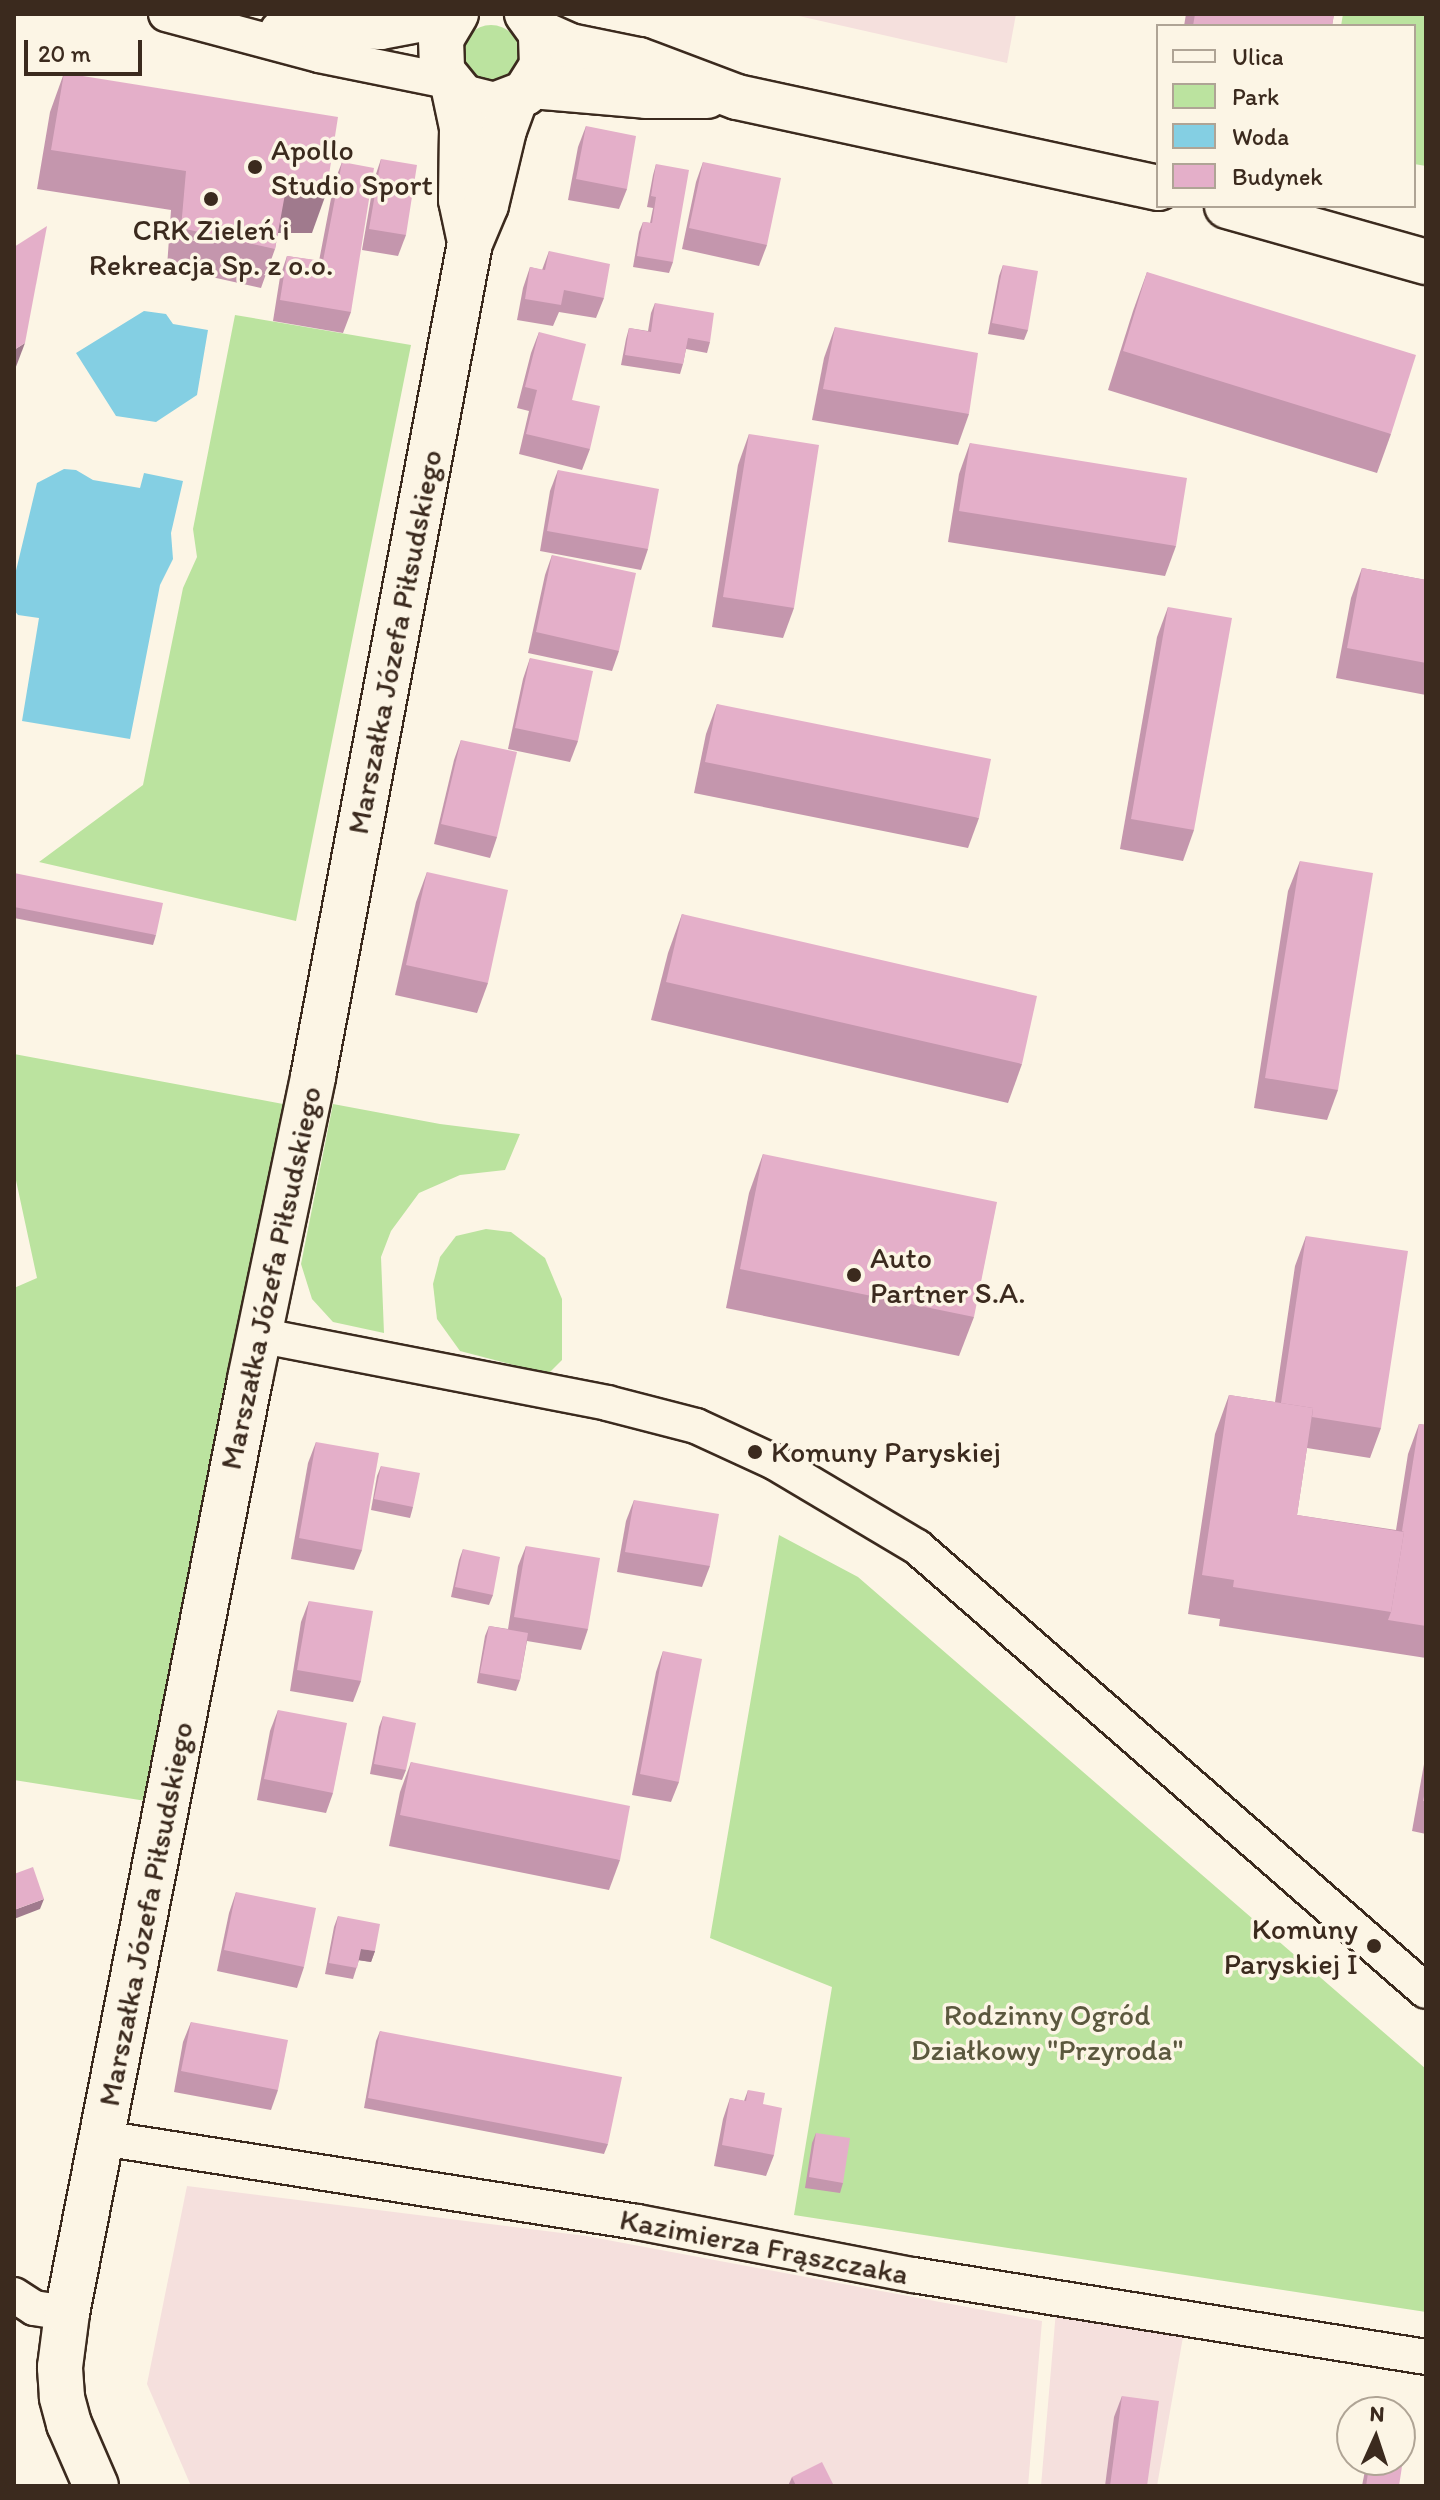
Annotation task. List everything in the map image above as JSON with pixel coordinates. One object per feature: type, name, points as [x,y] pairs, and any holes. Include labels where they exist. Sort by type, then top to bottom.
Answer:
[{"type":"street","points":[[166,14],[450,86],[483,104],[524,93],[737,97]]},
{"type":"street","points":[[217,26],[381,32],[409,30],[453,17]]},
{"type":"street","points":[[453,17],[439,50],[462,129],[461,200],[470,243]]},
{"type":"street","points":[[470,243],[486,205],[504,130],[544,55],[531,19]]},
{"type":"street","points":[[531,19],[570,46],[639,60],[737,97],[1156,188]]},
{"type":"street","points":[[1234,208],[1426,262]]},
{"type":"street","name":"Marszałka Józefa Piłsudskiego","points":[[96,2486],[73,2434],[62,2397],[60,2367],[67,2313],[258,1335],[313,1077],[470,243]]},
{"type":"street","points":[[258,1335],[607,1403],[696,1426],[776,1463],[917,1547],[1426,1991]]},
{"type":"street","name":"Kazimierza Frąszczaka","points":[[102,2138],[637,2222],[913,2275],[1426,2357]]},
{"type":"street","points":[[14,2295],[34,2308],[67,2313]]},
{"type":"shaded area","points":[[790,14],[1016,14],[1007,63]]},
{"type":"shaded area","points":[[187,2186],[586,2236],[1042,2321],[1028,2486],[191,2486],[147,2384]]},
{"type":"shaded area","points":[[1056,2311],[1184,2331],[1157,2486],[1041,2486]]},
{"type":"green space","points":[[1343,14],[1426,14],[1426,166],[1416,164],[1416,24],[1341,24]]},
{"type":"green space","points":[[491,25],[512,33],[520,54],[512,75],[491,83],[470,75],[462,54],[470,33]]},
{"type":"green space","points":[[235,315],[411,345],[296,921],[39,862],[143,785],[183,588],[197,557],[193,529]]},
{"type":"green space","points":[[14,1054],[283,1104],[146,1801],[14,1780],[14,1288],[37,1278],[14,1171]]},
{"type":"green space","points":[[333,1104],[440,1124],[520,1134],[505,1170],[460,1175],[419,1193],[391,1231],[381,1257],[384,1333],[333,1322],[312,1299],[301,1264]]},
{"type":"green space","points":[[486,1229],[511,1232],[545,1258],[562,1299],[562,1360],[548,1374],[460,1351],[437,1319],[433,1284],[440,1257],[456,1236]]},
{"type":"green space","name":"Rodzinny Ogród Działkowy \"Przyroda\"","points":[[779,1535],[858,1577],[1426,2069],[1426,2312],[794,2215],[832,1987],[710,1938]]},
{"type":"water","points":[[144,311],[166,314],[173,324],[208,330],[197,395],[156,422],[116,416],[76,353]]},
{"type":"water","points":[[64,469],[76,470],[93,480],[140,488],[144,473],[183,481],[171,533],[173,559],[160,585],[130,739],[22,721],[39,618],[18,615],[14,610],[14,579],[37,483]]},
{"type":"building","points":[[1195,14],[1334,14],[1332,24],[1193,24]]},
{"type":"building","points":[[64,73],[338,117],[326,194],[285,194],[275,249],[181,228],[186,171],[51,150]]},
{"type":"building","points":[[586,126],[636,136],[627,189],[576,179]]},
{"type":"building","points":[[381,159],[417,165],[406,235],[369,229]]},
{"type":"building","points":[[342,162],[374,168],[351,312],[280,300],[287,256],[323,261]]},
{"type":"building","points":[[703,162],[781,178],[767,245],[689,228]]},
{"type":"building","points":[[656,164],[689,170],[673,262],[637,256],[643,222],[652,223],[656,197],[651,196]]},
{"type":"building","points":[[47,226],[25,343],[14,350],[14,247]]},
{"type":"building","points":[[549,251],[610,264],[604,298],[564,290],[561,305],[525,299],[530,267],[545,270]]},
{"type":"building","points":[[1003,265],[1038,271],[1028,330],[992,323]]},
{"type":"building","points":[[1147,272],[1416,355],[1391,434],[1123,351]]},
{"type":"building","points":[[655,303],[714,313],[710,342],[688,338],[683,364],[625,355],[629,328],[651,332]]},
{"type":"building","points":[[835,327],[978,353],[969,414],[823,389]]},
{"type":"building","points":[[539,332],[586,344],[572,400],[600,406],[590,449],[526,434],[537,390],[525,387]]},
{"type":"building","points":[[749,434],[819,445],[794,608],[723,597]]},
{"type":"building","points":[[970,443],[1187,478],[1176,546],[959,511]]},
{"type":"building","points":[[558,470],[659,489],[648,549],[547,531]]},
{"type":"building","points":[[552,555],[636,573],[619,651],[536,632]]},
{"type":"building","points":[[1362,568],[1426,580],[1426,663],[1347,648]]},
{"type":"building","points":[[1168,607],[1232,618],[1194,830],[1131,819]]},
{"type":"building","points":[[530,658],[593,671],[578,741],[515,728]]},
{"type":"building","points":[[717,704],[991,759],[979,818],[705,762]]},
{"type":"building","points":[[461,740],[517,752],[497,837],[441,824]]},
{"type":"building","points":[[1300,861],[1373,873],[1338,1090],[1265,1078]]},
{"type":"building","points":[[427,872],[508,890],[488,983],[406,965]]},
{"type":"building","points":[[14,873],[163,903],[156,935],[14,907]]},
{"type":"building","points":[[682,914],[1037,996],[1022,1064],[666,982]]},
{"type":"building","name":"Auto Partner S.A.","points":[[763,1154],[997,1202],[974,1317],[740,1269]]},
{"type":"building","points":[[1306,1236],[1408,1251],[1381,1428],[1312,1417],[1313,1408],[1281,1403]]},
{"type":"building","points":[[1229,1395],[1313,1408],[1297,1515],[1404,1532],[1391,1612],[1233,1587],[1234,1580],[1202,1575]]},
{"type":"building","points":[[1419,1424],[1426,1425],[1426,1626],[1388,1620]]},
{"type":"building","points":[[316,1442],[379,1453],[362,1550],[299,1538]]},
{"type":"building","points":[[381,1466],[420,1473],[413,1507],[374,1499]]},
{"type":"building","points":[[634,1500],[719,1514],[710,1566],[625,1552]]},
{"type":"building","points":[[526,1546],[600,1558],[588,1629],[514,1617]]},
{"type":"building","points":[[463,1549],[500,1557],[493,1595],[455,1587]]},
{"type":"building","points":[[309,1601],[373,1611],[361,1681],[297,1670]]},
{"type":"building","points":[[489,1626],[528,1633],[520,1680],[480,1673]]},
{"type":"building","points":[[663,1651],[702,1659],[679,1782],[640,1774]]},
{"type":"building","points":[[278,1710],[347,1723],[333,1793],[264,1779]]},
{"type":"building","points":[[383,1716],[416,1723],[406,1770],[374,1764]]},
{"type":"building","points":[[411,1762],[630,1806],[620,1860],[400,1815]]},
{"type":"building","points":[[33,1867],[44,1899],[14,1910],[14,1874]]},
{"type":"building","points":[[236,1892],[316,1908],[304,1967],[224,1950]]},
{"type":"building","points":[[338,1916],[380,1924],[375,1951],[361,1949],[357,1968],[329,1963]]},
{"type":"building","points":[[191,2022],[288,2040],[278,2090],[181,2071]]},
{"type":"building","points":[[380,2031],[622,2077],[608,2144],[368,2098]]},
{"type":"building","points":[[748,2090],[765,2093],[763,2104],[782,2108],[774,2155],[722,2145],[730,2098],[746,2101]]},
{"type":"building","points":[[816,2133],[850,2138],[843,2183],[809,2177]]},
{"type":"building","points":[[1122,2396],[1159,2401],[1147,2486],[1110,2486]]},
{"type":"building","points":[[822,2462],[834,2486],[796,2486],[792,2477]]},
{"type":"building","points":[[1368,2476],[1401,2476],[1399,2486],[1366,2486]]},
{"type":"place","name":"Apollo Studio Sport","points":[[255,167]]},
{"type":"place","name":"CRK Zieleń i Rekreacja Sp. z o.o.","points":[[211,199]]},
{"type":"place","name":"Auto Partner S.A.","points":[[854,1275]]},
{"type":"place","name":"Komuny Paryskiej","points":[[755,1452]]},
{"type":"place","name":"Komuny Paryskiej I","points":[[1374,1946]]}]
